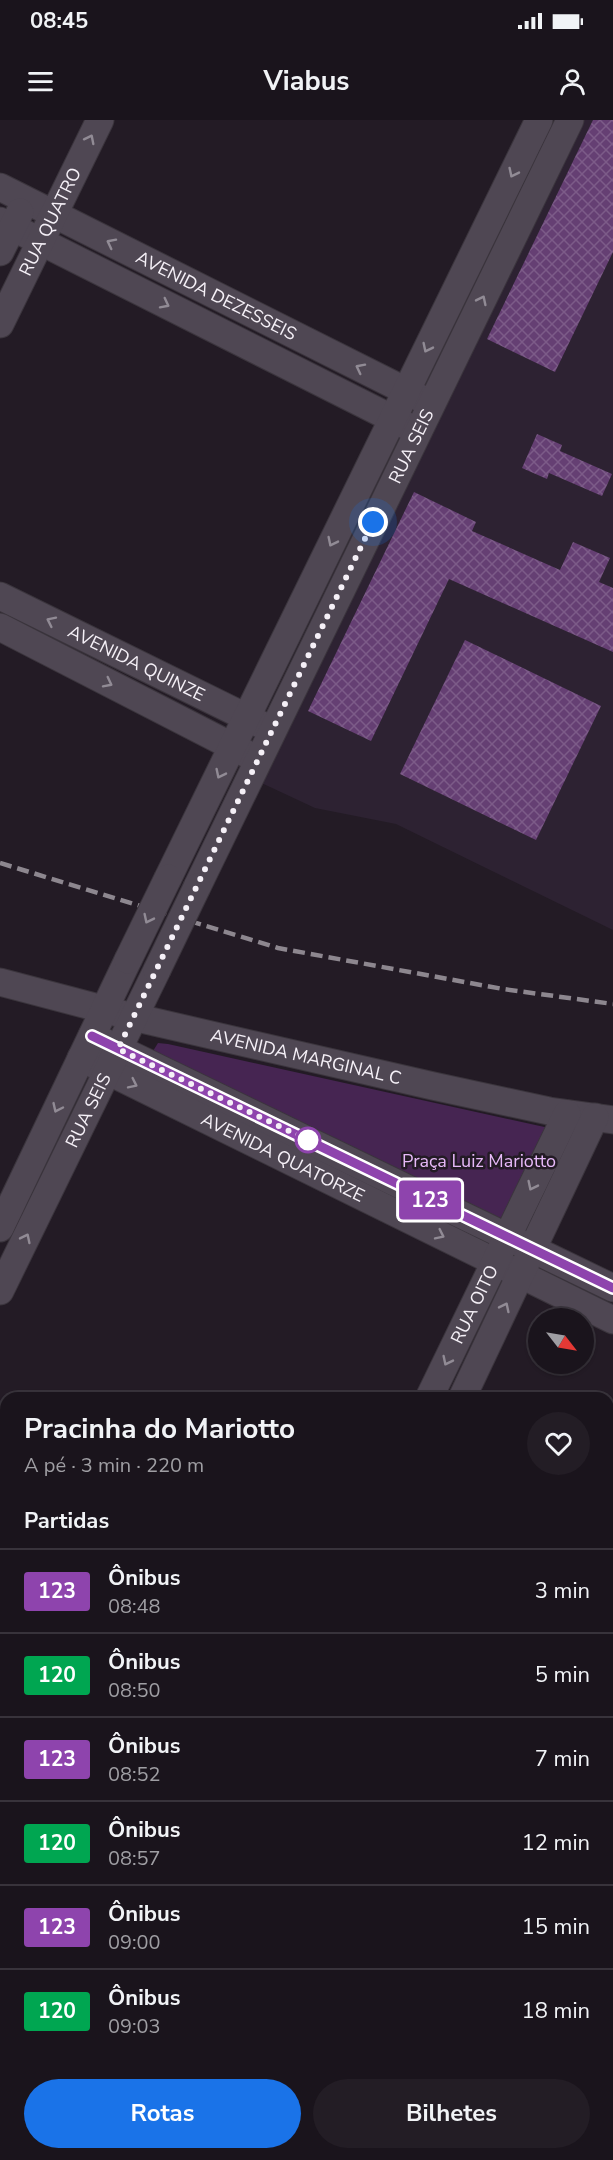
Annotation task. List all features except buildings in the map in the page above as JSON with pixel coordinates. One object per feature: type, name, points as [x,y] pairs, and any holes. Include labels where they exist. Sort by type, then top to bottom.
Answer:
[{"type":"street","name":"RUA QUATRO","points":[[0,324],[100,120]]},
{"type":"street","name":"RUA SEIS","points":[[0,1228],[104,1009],[539,120]]},
{"type":"street","name":"RUA SEIS","points":[[0,1290],[570,120]]},
{"type":"street","name":"AVENIDA DEZESSEIS","points":[[0,187],[431,404]]},
{"type":"street","name":"RUA QUATRO","points":[[0,252],[6,224],[26,200]]},
{"type":"street","name":"AVENIDA DEZESSEIS","points":[[6,224],[418,431]]},
{"type":"street","name":"AVENIDA QUINZE","points":[[0,596],[273,730]]},
{"type":"street","name":"AVENIDA QUINZE","points":[[0,627],[259,759]]},
{"type":"street","name":"AVENIDA MARGINAL C","points":[[0,982],[134,1017],[433,1086],[567,1114],[604,1119]]},
{"type":"street","name":"AVENIDA QUATORZE","points":[[86,1047],[533,1248],[613,1288]]},
{"type":"street","name":"AVENIDA QUATORZE","points":[[113,1060],[495,1262],[613,1320]]},
{"type":"street","name":"RUA OITO","points":[[432,1392],[567,1114]]},
{"type":"street","name":"RUA OITO","points":[[465,1392],[533,1248],[604,1119]]},
{"type":"shaded area","points":[[570,120],[613,120],[613,930],[396,824],[315,808],[251,778]]},
{"type":"green space","name":"Praça Luiz Mariotto","points":[[158,1043],[549,1128],[502,1227],[153,1051]]},
{"type":"railway","points":[[0,863],[278,948],[503,989],[613,1004]]},
{"type":"bus line","name":"123","points":[[92,1036],[613,1288]]},
{"type":"route","points":[[308,1140],[118,1049],[373,522]]}]
